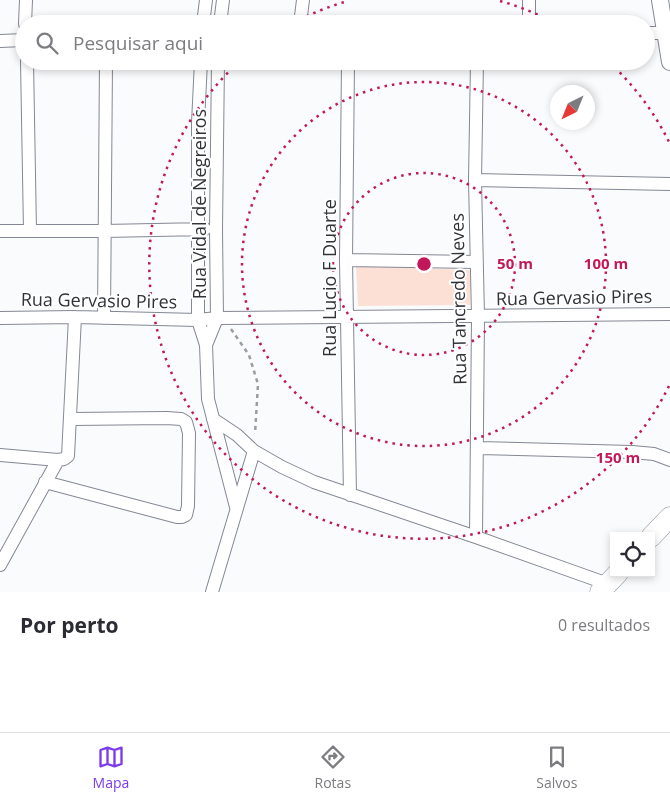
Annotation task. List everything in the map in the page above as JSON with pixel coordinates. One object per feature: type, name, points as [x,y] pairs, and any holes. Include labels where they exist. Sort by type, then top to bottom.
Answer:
[{"type":"main road","points":[[655,533],[670,517]]},
{"type":"street","points":[[25,15],[26,0]]},
{"type":"street","points":[[204,15],[206,0]]},
{"type":"street","points":[[221,15],[223,0]]},
{"type":"street","points":[[301,15],[303,0]]},
{"type":"street","points":[[529,0],[529,15]]},
{"type":"street","points":[[660,0],[670,62]]},
{"type":"street","points":[[655,33],[665,33]]},
{"type":"street","points":[[0,41],[15,40]]},
{"type":"street","points":[[27,70],[30,231]]},
{"type":"street","points":[[104,318],[106,70]]},
{"type":"street","name":"Rua Vidal de Negreiros","points":[[201,70],[198,123],[198,320],[206,345],[208,399],[236,508]]},
{"type":"street","name":"Rua Vidal de Negreiros","points":[[206,345],[220,318],[216,229],[218,70]]},
{"type":"street","name":"Rua Lucio F Duarte","points":[[348,70],[346,260],[350,494]]},
{"type":"street","name":"Rua Tancredo Neves","points":[[476,537],[478,448],[475,180],[477,70]]},
{"type":"street","points":[[475,180],[670,184]]},
{"type":"street","points":[[0,231],[104,232],[216,229]]},
{"type":"street","points":[[346,260],[476,262]]},
{"type":"street","name":"Rua Gervasio Pires","points":[[0,318],[75,317],[198,320],[347,316],[478,317],[670,314]]},
{"type":"street","points":[[0,455],[58,460],[68,456],[75,317]]},
{"type":"street","points":[[45,482],[177,517],[186,515],[188,506],[189,433],[186,422],[181,419],[167,418],[71,419]]},
{"type":"street","points":[[214,419],[237,435],[254,451],[314,482],[609,583]]},
{"type":"street","points":[[478,448],[632,452],[670,458]]},
{"type":"street","name":"Rua Vidal de Negreiros","points":[[212,592],[254,451]]},
{"type":"street","points":[[0,565],[5,547],[58,460]]},
{"type":"path","name":"Rua Vidal de Negreiros","points":[[220,318],[249,355],[258,384],[254,451]]},
{"type":"shaded area","points":[[356,266],[471,270],[470,305],[358,306]]}]
